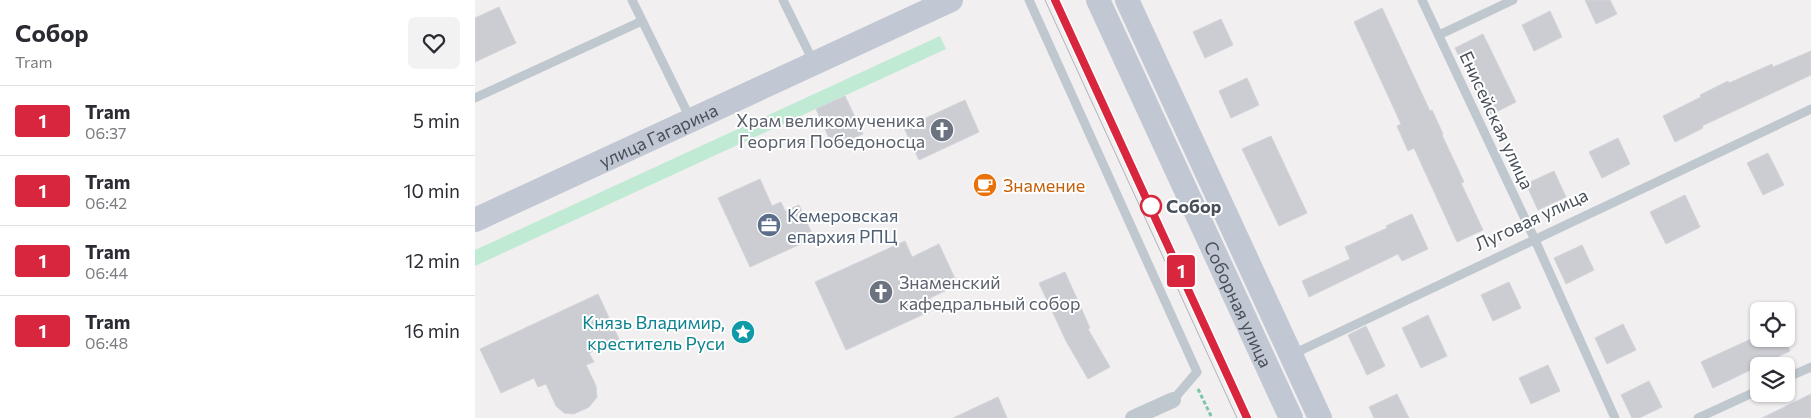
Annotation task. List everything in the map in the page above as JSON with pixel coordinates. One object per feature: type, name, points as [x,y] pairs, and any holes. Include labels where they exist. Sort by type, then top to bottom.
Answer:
[{"type":"main road","name":"улица Гагарина","points":[[475,220],[951,0]]},
{"type":"main road","name":"Соборная улица","points":[[1098,0],[1291,418]]},
{"type":"main road","name":"Соборная улица","points":[[1127,0],[1320,418]]},
{"type":"street","name":"Луговая улица","points":[[1267,366],[1291,355]]},
{"type":"street","points":[[1133,418],[1173,400]]},
{"type":"lane","points":[[631,0],[691,120]]},
{"type":"lane","points":[[783,0],[814,63]]},
{"type":"lane","points":[[1029,0],[1197,372],[1173,400]]},
{"type":"lane","name":"Енисейская улица","points":[[1422,0],[1535,240],[1615,418]]},
{"type":"lane","points":[[1439,35],[1513,0]]},
{"type":"lane","points":[[475,98],[642,21]]},
{"type":"lane","name":"Луговая улица","points":[[1291,355],[1811,109]]},
{"type":"lane","points":[[1795,374],[1811,366]]},
{"type":"lane","points":[[1698,418],[1750,394]]},
{"type":"path","points":[[1193,377],[1212,418]]},
{"type":"green space","points":[[940,36],[946,49],[475,266],[475,250]]},
{"type":"building","points":[[1585,0],[1610,0],[1617,14],[1596,24]]},
{"type":"building","points":[[499,7],[516,43],[475,62],[475,18]]},
{"type":"building","points":[[1382,8],[1430,111],[1432,110],[1443,134],[1464,182],[1461,183],[1483,230],[1457,242],[1414,148],[1408,151],[1397,126],[1401,124],[1354,22]]},
{"type":"building","points":[[1550,11],[1562,37],[1534,51],[1522,25]]},
{"type":"building","points":[[1221,19],[1233,45],[1205,58],[1193,32]]},
{"type":"building","points":[[1483,34],[1516,102],[1488,116],[1455,48]]},
{"type":"building","points":[[1811,51],[1811,75],[1702,126],[1703,128],[1675,142],[1663,116],[1728,81],[1729,83],[1772,64],[1773,67]]},
{"type":"building","points":[[1247,78],[1259,105],[1231,118],[1219,91]]},
{"type":"building","points":[[845,96],[863,134],[833,147],[816,109]]},
{"type":"building","name":"Храм великомученика Георгия Победоносца","points":[[965,100],[979,132],[919,160],[904,128]]},
{"type":"building","points":[[1271,136],[1307,213],[1279,226],[1242,149]]},
{"type":"building","points":[[1618,138],[1630,164],[1602,178],[1589,152]]},
{"type":"building","points":[[1768,153],[1784,185],[1763,195],[1747,163]]},
{"type":"building","points":[[1554,171],[1566,197],[1538,210],[1526,184]]},
{"type":"building","name":"Кемеровская епархия РПЦ","points":[[760,179],[772,206],[781,202],[785,211],[799,205],[814,238],[750,267],[718,198]]},
{"type":"building","points":[[1685,195],[1700,227],[1666,244],[1650,212]]},
{"type":"building","points":[[1412,214],[1428,249],[1402,261],[1398,254],[1309,297],[1302,281],[1350,259],[1345,247],[1387,228],[1386,226]]},
{"type":"building","name":"Знаменский кафедральный собор","points":[[905,241],[912,257],[939,244],[958,285],[930,298],[935,309],[846,350],[815,282]]},
{"type":"building","points":[[1582,245],[1594,270],[1566,284],[1554,258]]},
{"type":"building","points":[[1065,272],[1090,328],[1088,329],[1110,367],[1088,379],[1066,341],[1039,283]]},
{"type":"building","points":[[1509,282],[1521,308],[1493,321],[1481,295]]},
{"type":"building","points":[[598,294],[619,339],[589,353],[594,362],[586,365],[596,386],[597,397],[589,407],[574,414],[564,413],[556,406],[546,384],[538,387],[534,378],[501,393],[480,349]]},
{"type":"building","points":[[1428,315],[1447,356],[1421,368],[1402,328]]},
{"type":"building","points":[[1623,324],[1636,350],[1607,364],[1595,338]]},
{"type":"building","points":[[1366,326],[1385,366],[1367,375],[1348,335]]},
{"type":"building","points":[[1750,339],[1750,347],[1788,347],[1790,351],[1778,357],[1750,357],[1750,370],[1713,388],[1701,362]]},
{"type":"building","points":[[1548,365],[1560,391],[1531,404],[1519,378]]},
{"type":"building","points":[[1649,381],[1662,407],[1639,418],[1632,418],[1621,395]]},
{"type":"building","points":[[1397,394],[1409,418],[1374,418],[1369,407]]},
{"type":"building","points":[[1811,394],[1811,418],[1762,418],[1795,402]]},
{"type":"building","points":[[998,397],[1007,418],[953,418]]},
{"type":"tram line","points":[[1045,0],[1237,418]]},
{"type":"tram line","points":[[1055,0],[1247,418]]},
{"type":"tram line","name":"1","points":[[1055,0],[1247,418]]},
{"type":"place","name":"Храм великомученика Георгия Победоносца","points":[[942,130]]},
{"type":"place","name":"Знамение","points":[[985,185]]},
{"type":"place","name":"Собор","points":[[1151,206]]},
{"type":"place","name":"Кемеровская епархия РПЦ","points":[[769,225]]},
{"type":"place","name":"Знаменский кафедральный собор","points":[[881,292]]},
{"type":"place","name":"Князь Владимир, креститель Руси","points":[[743,332]]}]
